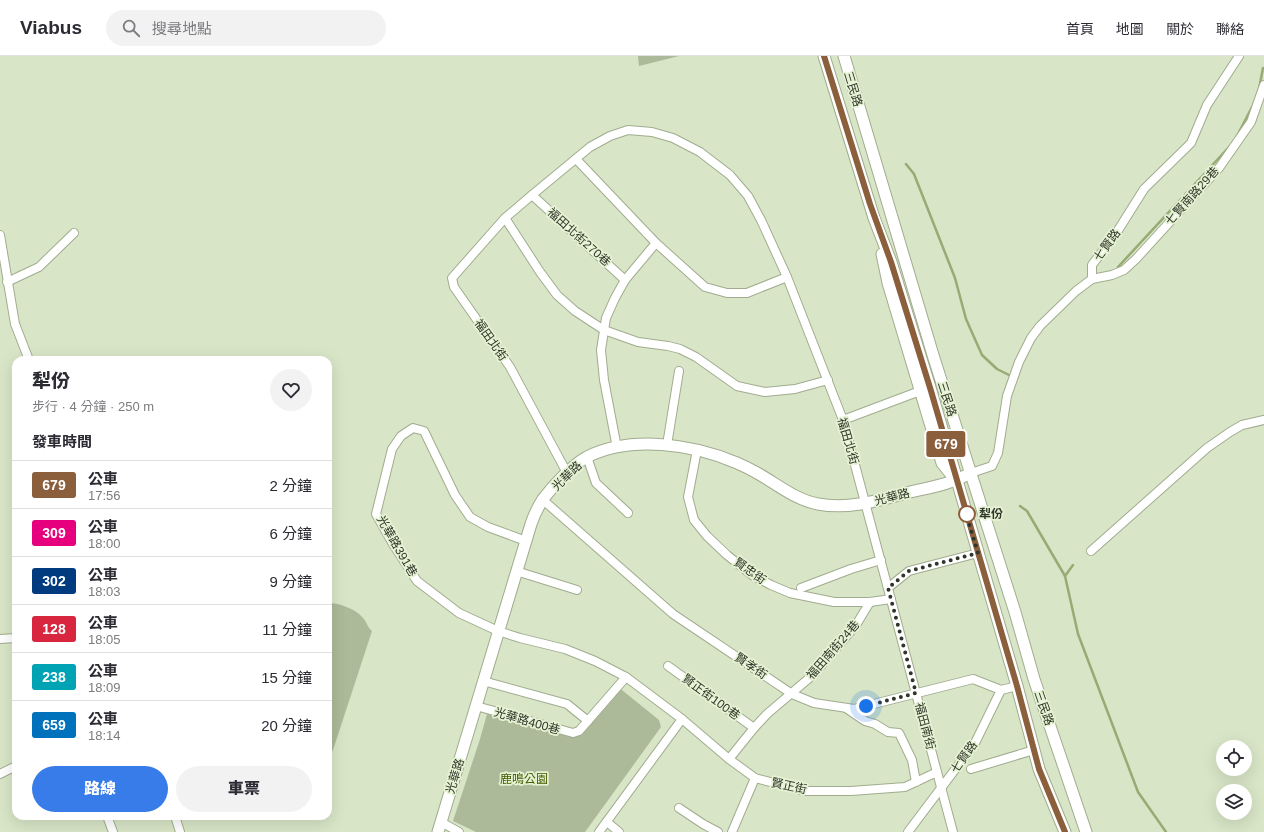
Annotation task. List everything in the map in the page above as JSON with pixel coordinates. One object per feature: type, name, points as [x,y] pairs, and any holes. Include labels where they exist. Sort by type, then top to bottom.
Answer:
[{"type":"street","name":"三民路","points":[[824,56],[874,218],[893,269],[931,391],[1017,686],[1039,769],[1065,832]]},
{"type":"street","name":"三民路","points":[[844,56],[933,355],[1015,612],[1034,679],[1086,832]]},
{"type":"street","name":"七賢路","points":[[1092,279],[1092,265],[1117,232],[1144,189],[1191,143],[1207,105],[1239,56]]},
{"type":"street","name":"七賢南路29巷","points":[[1092,279],[1112,275],[1124,270],[1136,259],[1219,168],[1251,122],[1264,85]]},
{"type":"street","points":[[839,106],[856,99]]},
{"type":"street","name":"福田北街","points":[[568,473],[510,367],[454,287],[452,278],[505,218],[590,146],[610,136],[628,130],[652,132],[673,138],[700,152],[730,175],[748,196],[761,220],[787,277],[828,380],[843,420],[866,503]]},
{"type":"street","points":[[576,159],[656,243],[704,287],[727,293],[747,292],[787,277]]},
{"type":"street","name":"福田北街270巷","points":[[532,194],[625,280]]},
{"type":"street","points":[[505,218],[557,296],[575,312],[604,330],[638,342],[680,349],[696,357],[737,386],[765,392],[795,389],[828,380]]},
{"type":"street","name":"三民路","points":[[874,218],[888,283],[942,463],[956,481]]},
{"type":"street","points":[[7,282],[39,267],[74,233]]},
{"type":"street","points":[[0,235],[15,324],[28,356]]},
{"type":"street","points":[[616,448],[604,380],[601,350],[606,318],[625,280],[656,243]]},
{"type":"street","points":[[971,474],[992,466],[998,453],[1008,396],[1019,362],[1031,338],[1040,326],[1076,291],[1092,279]]},
{"type":"street","points":[[668,445],[679,371]]},
{"type":"street","points":[[843,420],[920,391]]},
{"type":"street","points":[[1092,551],[1207,448],[1242,425],[1264,420]]},
{"type":"street","name":"光華路391巷","points":[[498,631],[459,613],[417,581],[376,514],[392,449],[402,436],[413,428],[424,431],[455,495],[470,517],[488,528],[526,542]]},
{"type":"street","name":"光華路","points":[[439,827],[516,571],[534,518],[543,500],[578,463],[587,457],[616,448],[637,444],[668,445],[697,450],[720,456],[758,473],[793,495],[817,504],[842,506],[866,503],[956,481],[971,474]]},
{"type":"street","name":"賢忠街","points":[[697,450],[688,497],[694,520],[707,536],[727,555],[752,575],[770,585],[790,593],[834,602],[870,602],[891,599]]},
{"type":"street","points":[[587,457],[596,483],[628,513]]},
{"type":"street","name":"賢孝街","points":[[543,500],[673,614],[792,694],[814,703],[854,709],[973,679],[1001,690]]},
{"type":"street","name":"福田南街","points":[[866,503],[953,832]]},
{"type":"street","points":[[888,588],[909,571],[978,553]]},
{"type":"street","points":[[801,588],[851,569],[881,560]]},
{"type":"street","points":[[516,571],[578,590]]},
{"type":"street","name":"福田南街24巷","points":[[792,694],[814,674],[852,631],[870,602]]},
{"type":"street","name":"賢正街","points":[[498,631],[565,649],[595,661],[626,677],[682,719],[755,778],[804,791],[851,791],[905,787],[938,772]]},
{"type":"street","points":[[0,639],[12,638]]},
{"type":"street","name":"賢正街100巷","points":[[668,666],[754,728]]},
{"type":"street","name":"光華路400巷","points":[[476,706],[573,733],[579,731],[626,677]]},
{"type":"street","points":[[1001,690],[1017,686],[1034,679]]},
{"type":"street","points":[[483,681],[567,704],[588,721]]},
{"type":"street","name":"七賢路","points":[[908,832],[975,743],[1001,690]]},
{"type":"street","points":[[729,758],[767,714],[792,694]]},
{"type":"street","points":[[846,708],[864,721],[875,724],[888,732],[899,733],[912,760],[916,782]]},
{"type":"street","points":[[599,832],[682,719]]},
{"type":"street","points":[[971,769],[1034,750]]},
{"type":"street","points":[[0,774],[12,768]]},
{"type":"street","points":[[732,832],[755,778]]},
{"type":"street","points":[[679,808],[718,832]]},
{"type":"street","points":[[108,820],[113,832]]},
{"type":"street","points":[[176,820],[180,832]]},
{"type":"street","points":[[607,822],[619,832]]},
{"type":"street","points":[[439,827],[459,832]]},
{"type":"green space","points":[[638,56],[679,56],[639,66]]},
{"type":"green space","points":[[332,603],[352,609],[360,615],[372,631],[332,752]]},
{"type":"green space","name":"鹿鳴公園","points":[[617,686],[659,720],[661,727],[585,832],[476,832],[453,821],[487,714],[559,733],[581,727]]},
{"type":"waterway","points":[[1259,89],[1263,68]]},
{"type":"waterway","points":[[1237,136],[1252,107]]},
{"type":"waterway","points":[[1118,267],[1230,146]]},
{"type":"waterway","points":[[906,164],[914,174],[955,278],[966,319],[982,355],[997,369],[1009,375]]},
{"type":"waterway","points":[[1020,506],[1027,511],[1065,576]]},
{"type":"waterway","points":[[1073,565],[1065,576],[1078,634],[1138,792],[1166,832]]},
{"type":"bus line","name":"679","points":[[824,56],[874,218],[891,262],[931,391],[1017,686],[1039,769],[1065,832]]},
{"type":"place","name":"犁份","points":[[967,514]]},
{"type":"route","points":[[866,706],[916,693],[888,588],[909,571],[978,553],[965,510],[967,514]]}]
